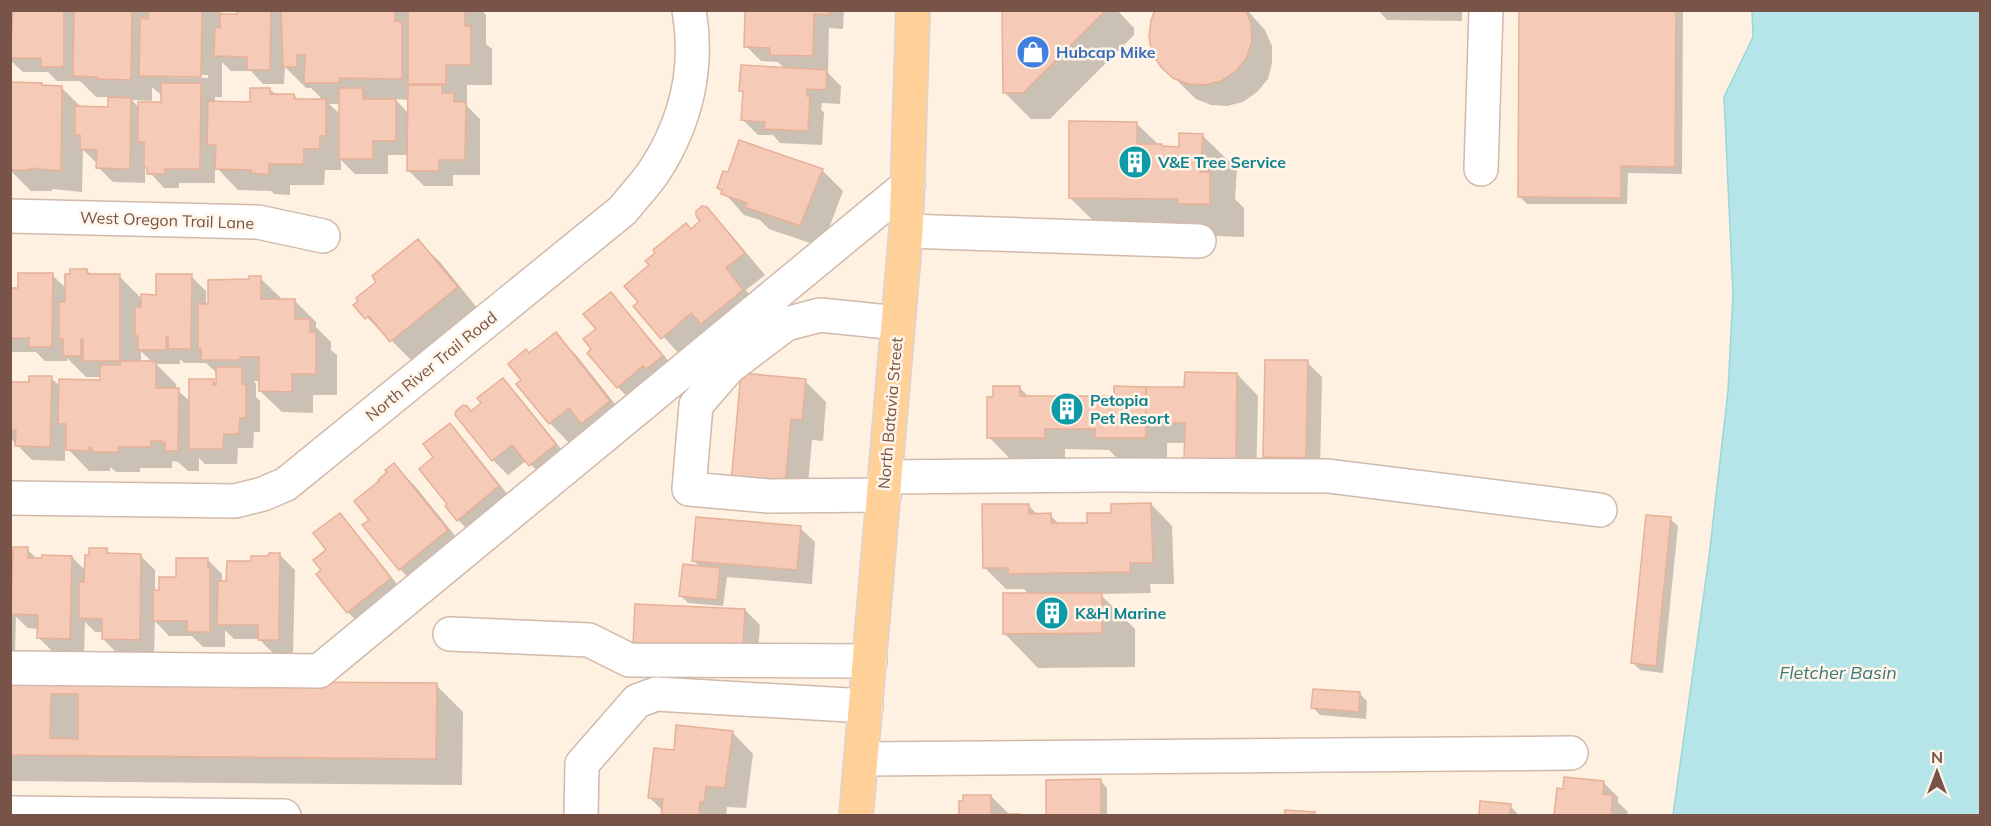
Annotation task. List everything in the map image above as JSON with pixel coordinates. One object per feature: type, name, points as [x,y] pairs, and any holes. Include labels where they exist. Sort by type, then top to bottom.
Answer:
[{"type":"main road","name":"North Batavia Street","points":[[856,816],[906,231],[913,10]]},
{"type":"street","name":"North River Trail Road","points":[[10,498],[235,501],[263,494],[286,484],[623,210],[654,170],[674,136],[686,105],[693,65],[689,10]]},
{"type":"street","points":[[1481,169],[1486,10]]},
{"type":"street","points":[[10,668],[319,671],[908,185]]},
{"type":"street","name":"West Oregon Trail Lane","points":[[10,216],[258,222],[323,237]]},
{"type":"street","points":[[906,231],[1199,241]]},
{"type":"street","points":[[898,323],[820,315],[786,324],[729,367],[696,405],[689,489],[769,496],[884,486],[1110,475],[1328,476],[1600,510]]},
{"type":"street","points":[[450,634],[589,640],[629,660],[870,661]]},
{"type":"street","points":[[581,816],[582,764],[637,701],[656,694],[866,706]]},
{"type":"street","points":[[862,759],[1571,753]]},
{"type":"street","points":[[10,813],[284,816]]},
{"type":"water","name":"Fletcher Basin","points":[[1752,11],[1980,11],[1980,815],[1673,815],[1709,557],[1728,391],[1733,294],[1724,97],[1753,37]]},
{"type":"building","points":[[13,10],[64,10],[64,67],[41,67],[41,58],[10,58]]},
{"type":"building","points":[[74,10],[132,10],[131,80],[73,76]]},
{"type":"building","points":[[148,10],[202,10],[201,77],[139,76],[140,18],[148,19]]},
{"type":"building","points":[[237,10],[271,10],[270,70],[247,70],[247,57],[214,56],[215,27],[220,28],[220,14],[237,14]]},
{"type":"building","points":[[281,10],[395,10],[395,21],[402,22],[402,79],[339,78],[339,83],[304,83],[305,55],[297,55],[297,67],[283,67]]},
{"type":"building","points":[[408,10],[465,10],[465,26],[471,26],[471,65],[446,65],[446,84],[408,84]]},
{"type":"building","points":[[745,10],[829,10],[829,15],[814,14],[813,56],[770,55],[770,48],[744,47]]},
{"type":"building","name":"Hubcap Mike","points":[[1002,10],[1106,10],[1023,93],[1003,93]]},
{"type":"building","points":[[1155,10],[1246,10],[1251,23],[1252,41],[1247,57],[1236,71],[1221,81],[1204,85],[1188,84],[1173,78],[1161,67],[1152,53],[1149,37]]},
{"type":"building","points":[[1519,10],[1676,10],[1675,167],[1621,166],[1621,198],[1518,197]]},
{"type":"building","points":[[741,65],[827,70],[826,90],[807,89],[807,96],[810,96],[808,131],[764,129],[765,122],[741,120],[743,91],[739,91]]},
{"type":"building","points":[[10,82],[62,86],[61,171],[31,168],[31,170],[10,170]]},
{"type":"building","points":[[161,83],[201,83],[200,169],[165,169],[165,174],[147,174],[147,168],[144,168],[144,142],[138,142],[138,102],[161,102]]},
{"type":"building","points":[[408,85],[442,85],[442,93],[454,93],[454,102],[466,102],[465,160],[439,160],[439,171],[407,171]]},
{"type":"building","points":[[250,88],[270,88],[270,94],[294,94],[294,99],[326,99],[326,136],[320,136],[320,149],[304,149],[304,164],[269,164],[269,175],[251,173],[251,170],[215,169],[216,145],[207,145],[208,101],[250,102]]},
{"type":"building","points":[[339,88],[363,88],[363,99],[396,99],[396,141],[373,141],[373,159],[339,159]]},
{"type":"building","points":[[108,97],[131,98],[130,169],[96,168],[97,150],[80,149],[80,135],[75,135],[75,106],[108,107]]},
{"type":"building","name":"V&E Tree Service","points":[[1069,121],[1137,122],[1137,144],[1179,147],[1179,133],[1203,134],[1200,172],[1210,172],[1210,204],[1178,204],[1178,199],[1069,198]]},
{"type":"building","points":[[739,140],[823,169],[800,226],[745,207],[747,203],[721,194],[722,190],[717,188],[723,171],[728,172]]},
{"type":"building","points":[[702,206],[707,207],[745,253],[726,268],[743,290],[701,324],[691,313],[661,339],[633,306],[638,302],[624,286],[649,265],[645,261],[655,253],[653,250],[686,223],[691,229],[700,221],[696,216],[696,211]]},
{"type":"building","points":[[418,239],[458,287],[390,342],[369,316],[365,319],[353,305],[358,301],[356,298],[376,282],[372,276]]},
{"type":"building","points":[[70,269],[87,269],[87,274],[120,274],[120,361],[83,361],[83,339],[81,339],[81,356],[63,356],[63,339],[59,339],[59,302],[65,302],[65,274],[70,274]]},
{"type":"building","points":[[18,273],[53,273],[52,347],[29,347],[29,338],[10,338],[10,288],[18,288]]},
{"type":"building","points":[[156,274],[192,274],[191,349],[168,349],[168,337],[166,337],[166,350],[138,350],[138,336],[135,336],[135,307],[141,307],[141,294],[156,295]]},
{"type":"building","points":[[249,276],[261,276],[261,299],[295,299],[295,319],[310,319],[310,332],[316,332],[316,374],[292,374],[292,392],[259,391],[259,357],[240,357],[240,360],[201,360],[201,349],[198,349],[198,304],[208,304],[208,280],[249,279]]},
{"type":"building","points":[[611,292],[663,356],[646,369],[643,366],[617,388],[587,353],[591,349],[583,339],[596,329],[583,314]]},
{"type":"building","points":[[556,332],[610,401],[581,424],[569,408],[549,424],[516,384],[521,380],[508,364],[526,349],[529,353]]},
{"type":"building","points":[[1265,360],[1308,360],[1306,458],[1263,457]]},
{"type":"building","points":[[120,361],[156,361],[156,388],[179,388],[178,451],[165,451],[165,443],[162,441],[151,441],[151,447],[119,447],[119,452],[92,452],[92,448],[89,448],[89,451],[66,450],[66,424],[58,424],[59,379],[100,380],[100,365],[120,365]]},
{"type":"building","points":[[216,367],[242,367],[242,384],[246,384],[246,418],[240,418],[239,434],[224,434],[223,449],[189,449],[189,379],[214,379],[213,385],[216,385]]},
{"type":"building","points":[[1185,372],[1237,373],[1236,461],[1184,460],[1185,423],[1146,422],[1146,387],[1184,387]]},
{"type":"building","points":[[741,373],[806,379],[802,420],[791,419],[785,487],[731,483]]},
{"type":"building","points":[[29,376],[52,376],[50,447],[15,446],[16,430],[10,430],[10,382],[29,382]]},
{"type":"building","points":[[503,378],[556,444],[529,466],[512,445],[492,461],[455,415],[463,405],[471,411],[481,403],[477,398]]},
{"type":"building","name":"Petopia Pet Resort","points":[[993,386],[1020,386],[1020,396],[1114,396],[1114,386],[1146,387],[1146,438],[1095,438],[1095,429],[1045,429],[1045,438],[987,438],[987,397],[993,397]]},
{"type":"building","points":[[450,423],[499,486],[457,521],[445,506],[447,504],[419,469],[433,457],[423,444]]},
{"type":"building","points":[[394,463],[448,530],[399,570],[362,525],[369,520],[354,501],[379,481],[387,472],[385,470]]},
{"type":"building","points":[[1151,503],[1153,563],[1130,563],[1130,572],[1008,574],[1008,568],[983,568],[982,504],[1029,504],[1029,514],[1051,513],[1051,523],[1087,523],[1087,513],[1111,513],[1111,504]]},
{"type":"building","points":[[340,513],[391,578],[347,613],[316,574],[321,570],[313,560],[326,550],[313,533]]},
{"type":"building","points":[[1646,515],[1671,517],[1656,666],[1631,663]]},
{"type":"building","points":[[696,517],[801,526],[797,570],[692,561]]},
{"type":"building","points":[[13,547],[28,547],[28,558],[42,558],[42,555],[72,556],[70,639],[37,638],[38,615],[11,614]]},
{"type":"building","points":[[89,548],[107,548],[107,553],[141,554],[140,640],[102,639],[102,619],[79,618],[79,582],[84,582],[85,555],[89,555]]},
{"type":"building","points":[[269,553],[280,553],[279,640],[258,640],[258,625],[217,625],[218,581],[226,581],[227,561],[251,561],[251,556],[268,556]]},
{"type":"building","points":[[176,558],[208,558],[210,632],[187,632],[187,621],[153,621],[153,590],[159,590],[159,577],[176,577]]},
{"type":"building","points":[[683,564],[720,568],[717,600],[679,596]]},
{"type":"building","name":"K&H Marine","points":[[1003,593],[1102,593],[1102,633],[1003,634]]},
{"type":"building","points":[[635,604],[745,609],[743,650],[633,645]]},
{"type":"building","points":[[10,680],[437,683],[436,759],[10,755]],"holes":[[[51,694],[78,694],[78,739],[50,738]]]},
{"type":"building","points":[[1313,689],[1360,692],[1359,712],[1311,708]]},
{"type":"building","points":[[676,725],[733,731],[725,788],[706,786],[704,802],[700,802],[699,816],[661,816],[663,799],[648,798],[654,748],[674,750]]},
{"type":"building","points":[[1564,777],[1604,781],[1603,794],[1613,795],[1611,816],[1554,816],[1557,788],[1563,789]]},
{"type":"building","points":[[1101,779],[1101,816],[1046,816],[1046,780]]},
{"type":"building","points":[[963,795],[991,795],[991,814],[1020,814],[1020,816],[959,816],[959,801],[963,801]]},
{"type":"building","points":[[1480,801],[1511,804],[1510,816],[1479,816]]},
{"type":"building","points":[[1285,810],[1315,812],[1314,816],[1284,816]]},
{"type":"place","name":"Hubcap Mike","points":[[1033,52]]},
{"type":"place","name":"V&E Tree Service","points":[[1135,162]]},
{"type":"place","name":"Petopia Pet Resort","points":[[1067,409]]},
{"type":"place","name":"K&H Marine","points":[[1052,613]]}]
